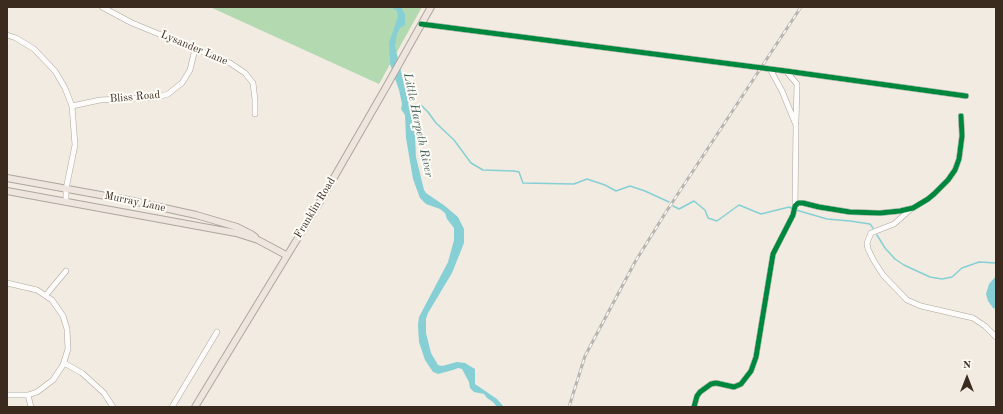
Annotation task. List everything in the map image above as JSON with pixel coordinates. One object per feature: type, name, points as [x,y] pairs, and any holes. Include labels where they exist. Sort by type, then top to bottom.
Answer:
[{"type":"main road","name":"Franklin Road","points":[[195,407],[385,89],[430,7]]},
{"type":"main road","name":"Murray Lane","points":[[7,178],[135,202],[221,222],[251,234],[258,240]]},
{"type":"main road","name":"Murray Lane","points":[[7,191],[236,233],[258,240],[286,255]]},
{"type":"street","name":"Lysander Lane","points":[[102,7],[132,23],[230,63],[245,73],[253,83],[255,114]]},
{"type":"street","points":[[422,24],[966,96]]},
{"type":"street","points":[[7,36],[34,49],[55,71],[65,88],[72,106],[75,145],[66,189],[66,202]]},
{"type":"street","name":"Bliss Road","points":[[72,106],[100,100],[158,97],[168,94],[182,83],[190,70],[195,49]]},
{"type":"street","points":[[770,70],[782,91],[796,125]]},
{"type":"street","points":[[694,407],[697,396],[711,384],[716,383],[734,387],[741,384],[751,371],[756,357],[773,254],[793,215],[795,206],[797,84],[786,71]]},
{"type":"street","points":[[961,116],[962,143],[959,159],[955,170],[948,180],[928,199],[913,208],[894,224],[871,233],[867,243],[868,249],[874,261],[884,275],[907,300],[921,306],[973,318],[985,326],[996,337]]},
{"type":"street","points":[[795,206],[798,203],[803,203],[850,212],[880,213],[913,208]]},
{"type":"street","points":[[46,296],[66,271]]},
{"type":"street","points":[[7,283],[37,290],[52,300],[63,316],[67,329],[68,349],[64,363],[53,380],[37,392],[28,395],[7,395]]},
{"type":"street","points":[[172,407],[217,332]]},
{"type":"street","points":[[64,363],[82,373],[104,393],[112,407]]},
{"type":"street","points":[[28,395],[31,407]]},
{"type":"green space","points":[[210,7],[422,7],[379,84]]},
{"type":"water","points":[[391,7],[401,7],[405,14],[405,25],[400,28],[397,34],[395,46],[408,101],[415,136],[416,157],[424,190],[458,217],[464,229],[464,243],[452,273],[428,313],[426,319],[426,333],[431,353],[438,365],[442,366],[457,362],[465,363],[475,369],[475,384],[497,399],[504,407],[497,407],[484,394],[474,392],[470,388],[469,382],[462,369],[458,368],[438,374],[433,372],[425,360],[419,342],[419,317],[448,262],[454,240],[454,228],[447,219],[445,213],[440,209],[426,204],[420,198],[413,179],[406,138],[405,115],[401,109],[402,104],[399,90],[390,64],[389,43],[398,16],[397,11]]},
{"type":"water","points":[[996,276],[996,309],[993,308],[988,301],[986,294],[989,284]]},
{"type":"waterway","name":"Little Harpeth River","points":[[408,105],[421,105],[436,123],[454,140],[471,163],[483,170],[519,172],[523,183],[574,184],[587,179],[605,185],[616,191],[630,186],[669,202]]},
{"type":"waterway","points":[[673,206],[679,209],[694,201],[705,210],[708,218],[717,221],[739,205],[761,214],[789,207],[793,209]]},
{"type":"waterway","points":[[796,210],[827,219],[870,224],[873,228]]},
{"type":"waterway","points":[[877,235],[885,248],[895,259],[904,265],[930,277],[942,279],[952,277],[962,268],[979,262],[996,263]]},
{"type":"railway","points":[[569,407],[585,356],[635,262],[666,212],[801,7]]},
{"type":"cycle path","points":[[421,24],[786,71],[966,96]]},
{"type":"cycle path","points":[[694,407],[697,396],[711,384],[716,383],[734,387],[741,384],[751,371],[756,357],[773,254],[793,215],[795,206],[798,203],[803,203],[850,212],[880,213],[913,208],[934,194],[948,180],[955,170],[959,159],[962,136],[961,116]]}]
